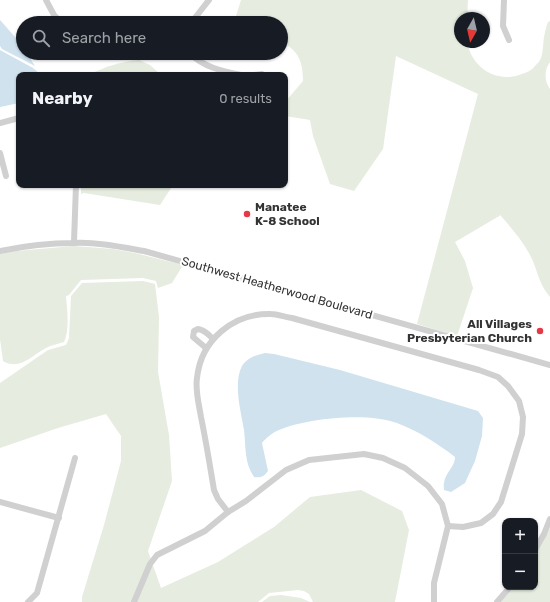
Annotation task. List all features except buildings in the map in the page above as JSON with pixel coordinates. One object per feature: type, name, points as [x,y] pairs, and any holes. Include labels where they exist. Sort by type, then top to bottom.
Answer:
[{"type":"street","points":[[46,0],[55,16]]},
{"type":"street","points":[[196,16],[209,0]]},
{"type":"street","points":[[504,0],[503,26],[508,40]]},
{"type":"street","points":[[199,60],[206,65],[227,72]]},
{"type":"street","points":[[0,123],[16,119]]},
{"type":"street","points":[[0,153],[6,176]]},
{"type":"street","points":[[74,242],[76,188]]},
{"type":"street","name":"Southwest Heatherwood Boulevard","points":[[0,251],[74,242],[110,245],[144,251],[550,365]]},
{"type":"street","points":[[228,512],[218,499],[214,490],[196,379],[206,348],[222,330],[237,320],[271,314],[292,318],[479,370],[498,377],[508,386],[519,401],[523,417],[522,434],[501,502],[493,514],[481,523],[463,527],[448,526]]},
{"type":"street","points":[[206,348],[193,337],[194,332],[200,329],[208,333],[214,339]]},
{"type":"street","points":[[134,602],[150,564],[157,555],[205,531],[228,512],[246,501],[286,470],[309,460],[364,454],[383,458],[405,468],[428,486],[442,504],[448,526],[434,582],[434,602]]},
{"type":"street","points":[[28,602],[37,593],[75,458]]},
{"type":"street","points":[[0,502],[59,518]]},
{"type":"street","points":[[538,545],[550,519]]},
{"type":"street","points":[[497,602],[507,590]]},
{"type":"shaded area","points":[[241,0],[468,0],[467,12],[454,12],[454,48],[469,48],[474,59],[487,72],[504,77],[513,77],[533,69],[541,59],[546,28],[548,22],[550,21],[550,62],[547,68],[546,76],[550,89],[550,297],[543,287],[527,250],[501,215],[455,242],[465,261],[473,288],[457,336],[417,324],[478,94],[396,56],[383,149],[354,191],[330,184],[313,136],[310,120],[288,116],[288,98],[303,81],[302,68],[299,58],[288,46],[288,16],[236,16]]},
{"type":"shaded area","points":[[139,60],[150,65],[158,72],[95,72],[126,62]]},
{"type":"shaded area","points":[[81,188],[171,188],[160,205],[84,193],[81,194]]},
{"type":"shaded area","points":[[74,246],[113,249],[183,265],[172,283],[158,288],[156,281],[143,278],[81,280],[69,295],[66,296],[68,325],[64,342],[48,347],[26,361],[20,363],[9,364],[3,361],[0,339],[0,254],[16,251]]},
{"type":"shaded area","points":[[143,281],[155,284],[159,317],[158,372],[169,435],[172,481],[148,551],[161,588],[218,562],[274,527],[310,497],[361,490],[402,511],[409,530],[395,602],[313,602],[309,594],[298,590],[269,593],[258,602],[82,602],[82,597],[104,525],[121,461],[121,436],[106,414],[58,428],[0,448],[0,383],[48,350],[66,345],[69,338],[71,296],[82,283]]},
{"type":"shaded area","points":[[550,528],[550,602],[501,602],[511,590],[538,590],[538,550]]},
{"type":"shaded area","points":[[281,595],[301,598],[310,602],[262,602],[270,596]]},
{"type":"water","points":[[0,20],[16,38],[16,56],[2,49],[0,46]]},
{"type":"water","points":[[0,50],[38,72],[16,72],[16,104],[0,107]]},
{"type":"water","points":[[23,60],[31,60],[35,66]]},
{"type":"water","points":[[265,353],[340,370],[478,411],[483,418],[482,436],[475,461],[465,483],[451,492],[444,490],[445,479],[453,465],[455,457],[427,438],[397,423],[385,420],[354,417],[305,422],[274,432],[262,443],[268,471],[262,477],[254,477],[248,466],[245,448],[244,430],[238,398],[238,381],[239,373],[244,363],[252,357]]},
{"type":"place","name":"Manatee K-8 School","points":[[247,214]]},
{"type":"place","name":"All Villages Presbyterian Church","points":[[540,331]]}]
